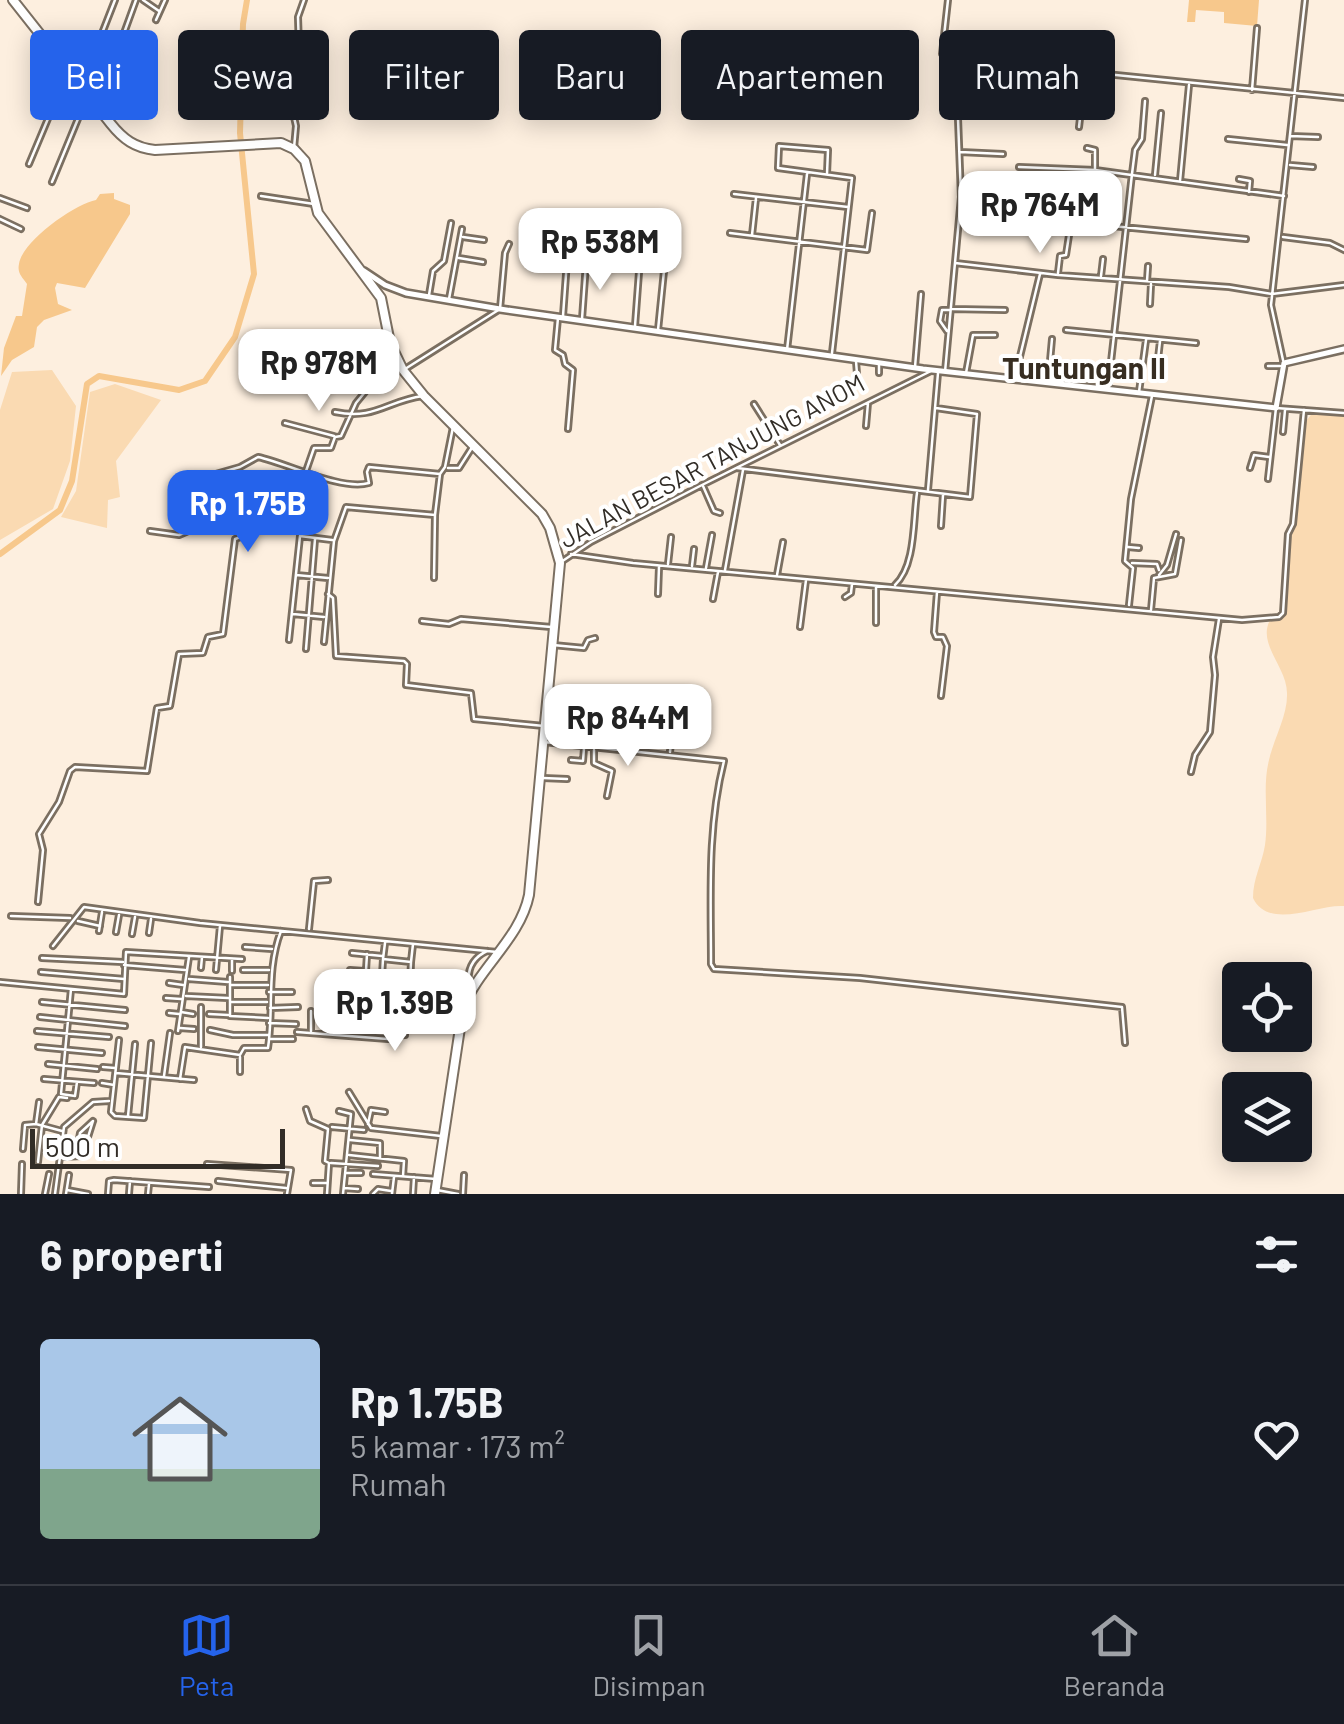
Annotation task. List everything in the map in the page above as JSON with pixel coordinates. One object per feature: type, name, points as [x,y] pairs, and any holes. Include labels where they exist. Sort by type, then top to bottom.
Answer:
[{"type":"main road","points":[[13,0],[37,30]]},
{"type":"main road","points":[[108,120],[123,138],[145,149],[281,143],[294,150],[309,170],[320,216],[382,298],[395,356],[404,370],[424,396],[542,514],[560,563]]},
{"type":"main road","name":"JALAN BESAR TANJUNG ANOM","points":[[435,1192],[459,1026],[470,991],[494,951],[526,912],[560,563]]},
{"type":"street","points":[[104,30],[115,0]]},
{"type":"street","points":[[124,30],[136,0]]},
{"type":"street","points":[[142,0],[160,12]]},
{"type":"street","points":[[156,20],[164,0]]},
{"type":"street","points":[[298,30],[298,14],[304,0]]},
{"type":"street","points":[[945,30],[948,0]]},
{"type":"street","points":[[1268,480],[1282,365],[1271,306],[1305,0]]},
{"type":"street","points":[[1252,90],[1257,28]]},
{"type":"street","points":[[1115,75],[1344,98]]},
{"type":"street","points":[[1180,181],[1189,84]]},
{"type":"street","points":[[1108,391],[1134,152],[1142,139],[1145,102]]},
{"type":"street","points":[[1154,177],[1161,113]]},
{"type":"street","points":[[29,164],[47,120]]},
{"type":"street","points":[[52,182],[78,120]]},
{"type":"street","points":[[294,150],[295,120]]},
{"type":"street","points":[[928,492],[938,371],[949,332],[955,262],[960,196],[958,120]]},
{"type":"street","points":[[1079,128],[1080,120]]},
{"type":"street","points":[[1290,136],[1318,137]]},
{"type":"street","points":[[1228,139],[1288,145]]},
{"type":"street","points":[[827,174],[828,150],[779,146],[777,168],[807,172],[852,177],[832,356]]},
{"type":"street","points":[[1087,148],[1095,150],[1095,170]]},
{"type":"street","points":[[959,152],[1002,154]]},
{"type":"street","points":[[1288,165],[1313,167]]},
{"type":"street","points":[[1019,168],[1095,170],[1284,196]]},
{"type":"street","points":[[787,350],[807,172]]},
{"type":"street","points":[[1239,178],[1250,181],[1249,193]]},
{"type":"street","points":[[734,194],[849,207]]},
{"type":"street","points":[[261,196],[316,204]]},
{"type":"street","points":[[752,235],[756,197]]},
{"type":"street","points":[[0,198],[27,208]]},
{"type":"street","points":[[730,232],[868,249],[872,212]]},
{"type":"street","points":[[0,219],[21,228]]},
{"type":"street","points":[[429,298],[433,271],[446,256],[451,223]]},
{"type":"street","points":[[1058,275],[1059,257],[1067,253],[1070,223],[1246,238]]},
{"type":"street","points":[[449,301],[462,229]]},
{"type":"street","points":[[461,237],[484,240]]},
{"type":"street","points":[[1280,237],[1330,243],[1344,250]]},
{"type":"street","points":[[500,309],[509,244]]},
{"type":"street","points":[[568,247],[555,350],[564,355],[565,364],[573,370],[568,430]]},
{"type":"street","points":[[457,258],[483,262]]},
{"type":"street","points":[[1101,278],[1103,260]]},
{"type":"street","points":[[658,331],[665,261]]},
{"type":"street","points":[[955,262],[1272,294],[1344,285]]},
{"type":"street","points":[[582,320],[586,263]]},
{"type":"street","points":[[358,266],[396,290],[500,309],[938,371],[1344,413]]},
{"type":"street","points":[[1148,266],[1150,304]]},
{"type":"street","points":[[635,328],[639,272]]},
{"type":"street","points":[[1015,380],[1040,272]]},
{"type":"street","points":[[915,368],[921,294]]},
{"type":"street","points":[[404,370],[500,309]]},
{"type":"street","points":[[949,332],[940,321],[941,311],[1005,310]]},
{"type":"street","points":[[1066,330],[1196,343]]},
{"type":"street","points":[[966,374],[974,334],[994,335]]},
{"type":"street","points":[[1139,394],[1147,338]]},
{"type":"street","points":[[1158,359],[1160,339]]},
{"type":"street","points":[[1048,383],[1052,340]]},
{"type":"street","points":[[1268,366],[1344,349]]},
{"type":"street","points":[[285,423],[320,430],[335,438],[341,436],[356,404],[395,356]]},
{"type":"street","points":[[856,359],[857,374]]},
{"type":"street","points":[[879,362],[879,373]]},
{"type":"street","name":"JALAN BESAR TANJUNG ANOM","points":[[560,563],[735,468],[938,371]]},
{"type":"street","points":[[1152,394],[1124,561],[1157,564],[1159,575]]},
{"type":"street","points":[[334,412],[352,415],[387,409],[400,398],[424,396]]},
{"type":"street","points":[[866,426],[868,402]]},
{"type":"street","points":[[754,404],[781,446]]},
{"type":"street","points":[[735,468],[971,496],[977,414],[936,408]]},
{"type":"street","points":[[1283,432],[1285,409]]},
{"type":"street","points":[[571,554],[1257,620],[1283,613],[1288,534],[1293,524],[1304,410]]},
{"type":"street","points":[[434,578],[440,474],[445,468],[453,425]]},
{"type":"street","points":[[38,902],[43,850],[39,834],[59,802],[70,771],[76,767],[147,771],[157,708],[168,707],[173,697],[179,654],[203,652],[208,637],[224,634],[235,539],[263,529],[267,509],[305,474],[314,448],[331,448],[335,438]]},
{"type":"street","points":[[445,468],[459,468],[470,456],[473,445]]},
{"type":"street","points":[[1250,468],[1254,455],[1270,458]]},
{"type":"street","points":[[150,531],[179,535],[186,532],[189,484],[258,457],[305,474],[364,486],[369,483],[369,466],[440,474]]},
{"type":"street","points":[[724,571],[743,470]]},
{"type":"street","points":[[702,485],[714,511],[720,513]]},
{"type":"street","points":[[894,586],[907,566],[918,491]]},
{"type":"street","points":[[941,526],[943,494]]},
{"type":"street","points":[[324,642],[334,541],[347,506],[435,515]]},
{"type":"street","points":[[1151,612],[1154,582],[1167,565],[1176,534]]},
{"type":"street","points":[[290,640],[300,536],[334,541]]},
{"type":"street","points":[[706,569],[712,536]]},
{"type":"street","points":[[306,649],[316,538]]},
{"type":"street","points":[[668,566],[671,538]]},
{"type":"street","points":[[1159,575],[1175,574],[1181,540]]},
{"type":"street","points":[[777,576],[783,542]]},
{"type":"street","points":[[1126,547],[1139,548]]},
{"type":"street","points":[[692,568],[694,549]]},
{"type":"street","points":[[1128,608],[1131,563]]},
{"type":"street","points":[[658,594],[659,565]]},
{"type":"street","points":[[713,599],[718,570]]},
{"type":"street","points":[[296,575],[330,578]]},
{"type":"street","points":[[800,627],[806,579]]},
{"type":"street","points":[[845,597],[851,593],[852,582]]},
{"type":"street","points":[[876,585],[876,623]]},
{"type":"street","points":[[938,591],[934,632],[947,646],[941,696]]},
{"type":"street","points":[[328,594],[333,598],[336,656],[405,662],[406,685],[471,693],[474,719],[544,726]]},
{"type":"street","points":[[292,614],[326,617]]},
{"type":"street","points":[[422,621],[449,624],[461,618],[553,627]]},
{"type":"street","points":[[1191,772],[1194,755],[1210,732],[1219,618]]},
{"type":"street","points":[[552,644],[584,648],[590,638],[595,638]]},
{"type":"street","points":[[574,713],[580,716],[580,730],[604,732]]},
{"type":"street","points":[[618,727],[673,734],[670,754]]},
{"type":"street","points":[[542,742],[724,761],[714,802],[711,855],[714,970],[860,978],[1122,1007],[1125,1043]]},
{"type":"street","points":[[571,760],[583,760],[584,746]]},
{"type":"street","points":[[594,747],[594,763],[612,771],[608,796]]},
{"type":"street","points":[[540,778],[567,779]]},
{"type":"street","points":[[308,931],[314,880],[328,880]]},
{"type":"street","points":[[53,946],[84,907],[135,916],[494,951]]},
{"type":"street","points":[[78,920],[100,929],[102,910]]},
{"type":"street","points":[[116,932],[119,914]]},
{"type":"street","points":[[11,916],[72,918]]},
{"type":"street","points":[[132,934],[135,916]]},
{"type":"street","points":[[149,933],[151,917]]},
{"type":"street","points":[[216,970],[221,925]]},
{"type":"street","points":[[240,1072],[244,1048],[268,1048],[271,970],[282,929]]},
{"type":"street","points":[[297,1032],[386,1040],[388,1001],[381,988],[385,940]]},
{"type":"street","points":[[382,976],[410,982],[413,943]]},
{"type":"street","points":[[245,947],[274,949]]},
{"type":"street","points":[[470,991],[468,974],[473,961],[494,951]]},
{"type":"street","points":[[0,982],[124,994],[126,952],[242,959]]},
{"type":"street","points":[[352,953],[411,962]]},
{"type":"street","points":[[364,1020],[367,954]]},
{"type":"street","points":[[189,956],[178,1029],[194,1030]]},
{"type":"street","points":[[202,957],[202,968]]},
{"type":"street","points":[[42,958],[186,970]]},
{"type":"street","points":[[232,959],[232,970]]},
{"type":"street","points":[[243,970],[271,970]]},
{"type":"street","points":[[350,970],[366,971]]},
{"type":"street","points":[[41,972],[124,979]]},
{"type":"street","points":[[189,979],[270,985]]},
{"type":"street","points":[[229,1014],[230,981]]},
{"type":"street","points":[[169,983],[184,985]]},
{"type":"street","points":[[350,986],[381,988]]},
{"type":"street","points":[[71,989],[61,1094],[75,1096],[76,1082]]},
{"type":"street","points":[[269,992],[292,992]]},
{"type":"street","points":[[166,998],[269,1002]]},
{"type":"street","points":[[42,1002],[125,1010]]},
{"type":"street","points":[[348,1002],[376,1004]]},
{"type":"street","points":[[269,1008],[298,1007]]},
{"type":"street","points":[[201,1048],[202,1008]]},
{"type":"street","points":[[311,1011],[311,1032]]},
{"type":"street","points":[[169,1013],[194,1014]]},
{"type":"street","points":[[209,1014],[296,1024]]},
{"type":"street","points":[[40,1017],[125,1026]]},
{"type":"street","points":[[388,1036],[405,1036],[406,1018]]},
{"type":"street","points":[[350,1019],[389,1023]]},
{"type":"street","points":[[210,1030],[293,1039]]},
{"type":"street","points":[[37,1031],[109,1038]]},
{"type":"street","points":[[164,1078],[170,1033]]},
{"type":"street","points":[[119,1040],[112,1115],[128,1118],[144,1118],[150,1043]]},
{"type":"street","points":[[128,1118],[134,1044]]},
{"type":"street","points":[[38,1047],[118,1053]]},
{"type":"street","points":[[180,1079],[185,1047],[240,1056]]},
{"type":"street","points":[[182,1063],[194,1064]]},
{"type":"street","points":[[48,1064],[96,1068]]},
{"type":"street","points":[[103,1067],[194,1080]]},
{"type":"street","points":[[44,1078],[94,1083]]},
{"type":"street","points":[[102,1084],[114,1085]]},
{"type":"street","points":[[349,1092],[366,1128]]},
{"type":"street","points":[[39,1124],[59,1098],[67,1098]]},
{"type":"street","points":[[56,1194],[62,1131],[72,1117],[93,1102],[112,1101]]},
{"type":"street","points":[[38,1162],[39,1102]]},
{"type":"street","points":[[306,1109],[310,1121],[328,1129],[324,1161],[378,1166]]},
{"type":"street","points":[[366,1128],[371,1110],[385,1112]]},
{"type":"street","points":[[338,1111],[351,1114],[343,1194]]},
{"type":"street","points":[[61,1157],[82,1156],[93,1121],[80,1133],[76,1156]]},
{"type":"street","points":[[23,1149],[24,1127],[39,1124],[62,1131]]},
{"type":"street","points":[[332,1127],[443,1136]]},
{"type":"street","points":[[349,1140],[380,1143],[380,1158]]},
{"type":"street","points":[[347,1155],[404,1160],[404,1176]]},
{"type":"street","points":[[327,1194],[330,1162]]},
{"type":"street","points":[[20,1194],[22,1164]]},
{"type":"street","points":[[207,1164],[291,1170],[287,1191],[218,1182]]},
{"type":"street","points":[[318,1170],[329,1171]]},
{"type":"street","points":[[345,1173],[361,1173]]},
{"type":"street","points":[[45,1194],[49,1174]]},
{"type":"street","points":[[68,1174],[67,1192],[88,1194]]},
{"type":"street","points":[[373,1174],[437,1179]]},
{"type":"street","points":[[435,1192],[460,1194],[464,1175]]},
{"type":"street","points":[[373,1194],[378,1189],[391,1192],[394,1176]]},
{"type":"street","points":[[413,1194],[414,1177]]},
{"type":"street","points":[[108,1194],[110,1180],[209,1187]]},
{"type":"street","points":[[129,1194],[130,1181]]},
{"type":"street","points":[[313,1182],[327,1184]]},
{"type":"street","points":[[148,1194],[149,1183]]},
{"type":"street","points":[[184,1186],[184,1194]]},
{"type":"street","points":[[344,1188],[358,1189]]},
{"type":"shaded area","points":[[1189,0],[1259,0],[1257,26],[1224,23],[1224,12],[1196,10],[1195,22],[1187,22]]},
{"type":"shaded area","points":[[114,193],[114,199],[130,205],[130,214],[85,288],[57,283],[55,288],[58,304],[72,310],[44,320],[37,327],[34,347],[12,360],[1,376],[4,348],[16,316],[22,316],[27,284],[19,270],[22,255],[63,216],[96,200],[100,194]]},
{"type":"shaded area","points":[[52,370],[76,406],[70,461],[53,509],[0,540],[0,410],[12,372]]},
{"type":"shaded area","points":[[115,384],[161,400],[116,461],[120,497],[108,500],[107,528],[61,517],[76,491],[90,392]]},
{"type":"shaded area","points":[[1314,411],[1344,414],[1344,906],[1282,915],[1260,908],[1253,898],[1265,845],[1267,770],[1287,701],[1286,683],[1270,647],[1267,629],[1270,620],[1285,614],[1289,536],[1295,527],[1303,425]]},
{"type":"waterway","points":[[0,554],[60,510],[72,481],[87,384],[99,376],[179,390],[205,381],[235,337],[254,274],[240,133],[247,0]]},
{"type":"district","name":"Tuntungan II","points":[[1084,369]]}]
